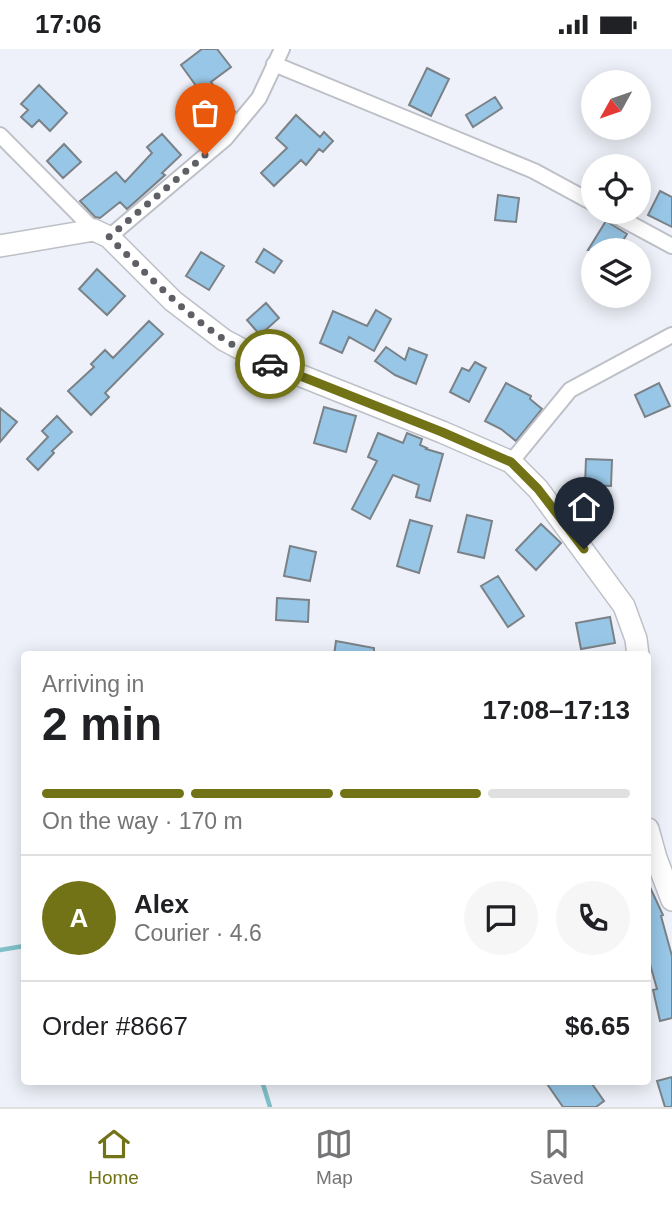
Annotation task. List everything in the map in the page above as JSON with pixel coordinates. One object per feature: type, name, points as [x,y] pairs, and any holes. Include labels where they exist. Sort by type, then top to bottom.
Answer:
[{"type":"street","points":[[0,246],[101,234],[225,139],[259,98],[282,49]]},
{"type":"street","points":[[274,64],[534,171],[581,196]]},
{"type":"street","points":[[0,135],[173,301],[224,340],[264,361],[511,462],[538,489],[624,606],[638,651]]},
{"type":"street","points":[[631,224],[672,246]]},
{"type":"street","points":[[511,462],[570,390],[672,335]]},
{"type":"street","points":[[651,838],[672,900]]},
{"type":"building","points":[[202,49],[217,49],[231,67],[211,82],[235,112],[211,133],[195,111],[207,101],[181,65]]},
{"type":"building","points":[[427,68],[449,79],[431,116],[409,105]]},
{"type":"building","points":[[39,85],[67,113],[50,131],[39,120],[32,127],[21,117],[28,110],[21,104]]},
{"type":"building","points":[[495,97],[502,108],[473,127],[466,115]]},
{"type":"building","points":[[296,115],[320,137],[324,132],[333,141],[323,152],[319,149],[306,165],[301,160],[274,186],[261,173],[287,148],[276,138]]},
{"type":"building","points":[[162,134],[181,155],[162,173],[165,175],[127,209],[120,202],[100,218],[95,217],[80,201],[116,172],[125,182],[152,153],[147,147]]},
{"type":"building","points":[[64,144],[81,162],[63,178],[47,161]]},
{"type":"building","points":[[660,191],[672,197],[672,227],[651,216],[651,209]]},
{"type":"building","points":[[498,195],[519,198],[516,222],[495,220]]},
{"type":"building","points":[[604,224],[611,224],[627,234],[624,238],[595,238]]},
{"type":"building","points":[[264,249],[282,261],[274,273],[256,262]]},
{"type":"building","points":[[201,252],[224,266],[209,290],[186,276]]},
{"type":"building","points":[[97,269],[125,296],[107,315],[79,289]]},
{"type":"building","points":[[266,303],[279,318],[260,335],[247,320]]},
{"type":"building","points":[[376,310],[391,319],[374,351],[349,337],[342,353],[320,343],[333,311],[367,326]]},
{"type":"building","points":[[149,321],[163,334],[105,393],[109,397],[91,415],[68,391],[94,367],[91,364],[105,350],[113,358]]},
{"type":"building","points":[[386,347],[405,360],[409,348],[427,355],[416,384],[395,375],[375,361]]},
{"type":"building","points":[[475,362],[486,368],[469,402],[450,392],[462,368],[469,371]]},
{"type":"building","points":[[506,383],[531,396],[530,399],[542,409],[516,441],[485,421]]},
{"type":"building","points":[[659,383],[670,406],[645,417],[635,395]]},
{"type":"building","points":[[324,407],[356,416],[346,452],[314,443]]},
{"type":"building","points":[[0,408],[17,422],[0,442]]},
{"type":"building","points":[[57,416],[72,432],[52,451],[54,453],[38,470],[27,459],[48,437],[42,431]]},
{"type":"building","points":[[378,433],[403,443],[407,433],[422,439],[420,445],[426,449],[443,454],[430,501],[416,497],[419,485],[393,475],[370,519],[352,509],[377,461],[368,457]]},
{"type":"building","points":[[586,459],[612,460],[611,486],[585,485]]},
{"type":"building","points":[[467,515],[492,521],[484,558],[458,552]]},
{"type":"building","points":[[410,520],[432,526],[419,573],[397,566]]},
{"type":"building","points":[[541,524],[561,543],[536,570],[516,550]]},
{"type":"building","points":[[290,546],[316,552],[310,581],[284,576]]},
{"type":"building","points":[[498,576],[524,616],[508,627],[481,586]]},
{"type":"building","points":[[277,598],[309,600],[308,622],[276,620]]},
{"type":"building","points":[[610,617],[615,643],[581,649],[576,623]]},
{"type":"building","points":[[336,641],[374,648],[374,651],[335,651]]},
{"type":"building","points":[[651,889],[663,915],[661,916],[672,956],[672,1018],[660,1021],[653,990],[657,989],[651,968]]},
{"type":"building","points":[[672,1077],[672,1107],[665,1107],[657,1081]]},
{"type":"building","points":[[548,1085],[593,1085],[604,1101],[596,1107],[563,1107]]},
{"type":"waterway","points":[[0,950],[21,946]]},
{"type":"waterway","points":[[263,1085],[270,1107]]},
{"type":"way so far","points":[[205,155],[109,237],[173,301],[224,340],[270,364]]},
{"type":"route","points":[[270,364],[511,462],[538,489],[584,549]]}]
